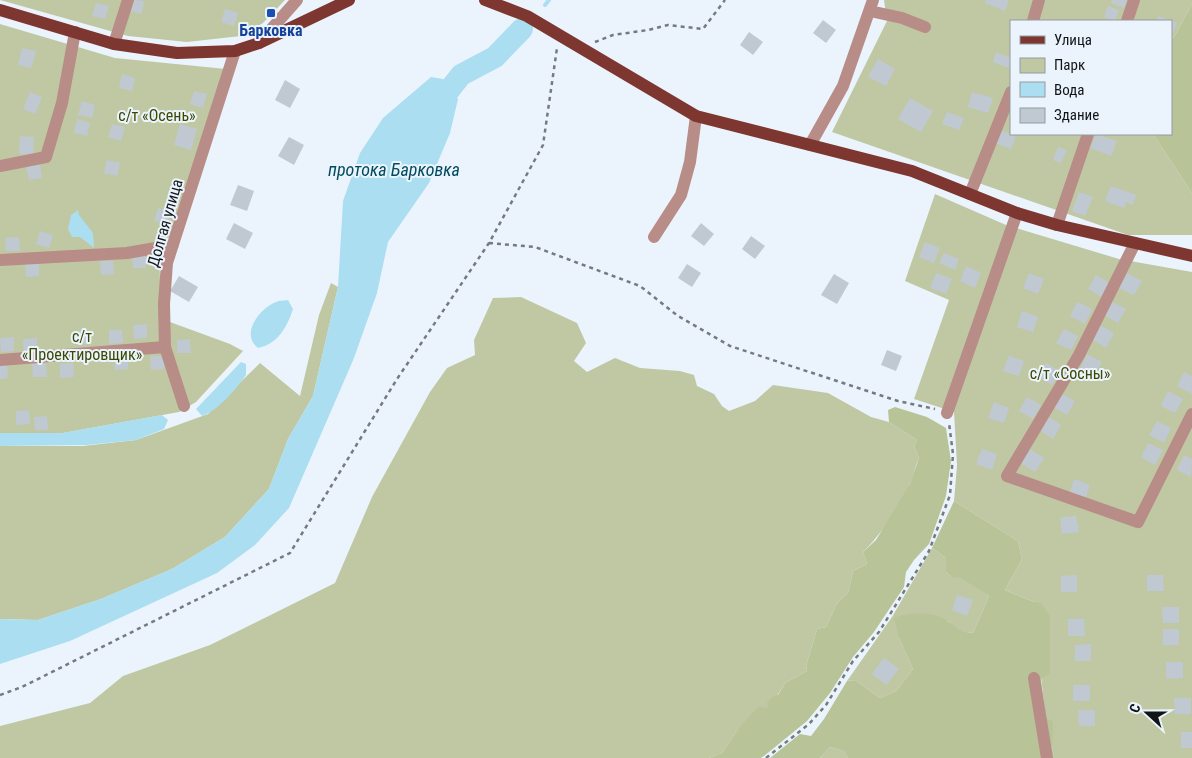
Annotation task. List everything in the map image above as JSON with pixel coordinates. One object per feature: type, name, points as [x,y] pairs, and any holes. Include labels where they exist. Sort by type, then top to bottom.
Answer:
[{"type":"main road","points":[[0,10],[114,44],[178,53],[235,51],[259,43],[349,0]]},
{"type":"main road","points":[[485,0],[527,16],[560,34],[665,100],[696,116],[912,171],[1017,213],[1057,225],[1192,256]]},
{"type":"street","points":[[114,44],[128,0]]},
{"type":"street","points":[[1033,20],[1039,0]]},
{"type":"street","points":[[1127,20],[1134,0]]},
{"type":"street","points":[[259,43],[291,3]]},
{"type":"street","points":[[810,145],[843,86],[872,6],[925,27]]},
{"type":"street","points":[[0,166],[46,157],[62,103],[75,32]]},
{"type":"street","name":"Долгая улица","points":[[184,406],[166,347],[164,304],[167,263],[235,51]]},
{"type":"street","points":[[970,194],[1010,94]]},
{"type":"street","points":[[654,237],[680,195],[690,162],[696,116]]},
{"type":"street","points":[[1057,225],[1088,135]]},
{"type":"street","points":[[947,413],[1017,213]]},
{"type":"street","points":[[1136,243],[1079,355],[1006,476],[1138,522],[1192,414]]},
{"type":"street","points":[[0,260],[127,253],[173,245]]},
{"type":"street","points":[[0,360],[166,347]]},
{"type":"street","points":[[1034,678],[1047,758]]},
{"type":"path","points":[[583,48],[612,35],[648,30],[668,24],[703,29],[725,0]]},
{"type":"path","points":[[0,695],[22,687],[290,553],[397,379],[489,243],[542,145],[560,34]]},
{"type":"path","points":[[489,243],[535,246],[640,286],[678,316],[730,346],[898,401],[928,406],[947,413],[953,454],[950,495],[929,551],[879,632],[853,661],[826,705],[809,724],[766,758]]},
{"type":"green space","points":[[0,0],[285,0],[263,23],[241,36],[187,42],[128,36]]},
{"type":"green space","points":[[884,0],[1192,0],[1192,4],[1172,38],[1172,20],[1010,20],[1010,135],[1154,135],[1192,193],[1192,235],[1128,235],[832,132],[887,21]]},
{"type":"green space","points":[[1192,4],[1192,193],[1154,135],[1172,135],[1172,38]]},
{"type":"green space","points":[[0,24],[115,58],[226,69],[170,238],[159,237],[161,323],[170,322],[230,344],[243,351],[196,402],[179,412],[63,433],[0,433]]},
{"type":"green space","name":"с/т «Сосны»","points":[[935,194],[1006,225],[1119,259],[1192,272],[1192,758],[1054,758],[1052,722],[1045,716],[1034,602],[1005,590],[1022,559],[1018,541],[954,501],[957,465],[954,412],[914,399],[949,300],[905,281]]},
{"type":"green space","points":[[331,283],[338,287],[313,396],[288,439],[269,489],[225,537],[172,569],[101,599],[38,620],[0,619],[0,446],[83,446],[136,440],[208,414],[260,363],[300,396],[319,315]]},
{"type":"green space","points":[[521,297],[577,323],[586,343],[574,361],[587,372],[615,358],[640,368],[680,371],[694,375],[697,386],[714,394],[722,406],[729,411],[755,401],[773,385],[828,393],[871,417],[889,422],[917,440],[914,446],[919,458],[907,492],[889,520],[863,552],[867,564],[853,571],[848,593],[837,603],[826,627],[817,629],[806,666],[807,671],[785,683],[769,709],[738,729],[722,753],[709,758],[0,758],[0,726],[90,703],[123,676],[210,645],[335,583],[372,497],[430,392],[447,368],[475,355],[474,340],[493,298]]},
{"type":"green space","points":[[895,407],[927,417],[946,428],[951,461],[946,496],[929,544],[906,572],[904,587],[874,632],[853,657],[830,693],[807,721],[761,758],[709,758],[722,753],[738,729],[758,707],[768,708],[767,702],[778,695],[785,683],[807,671],[806,666],[817,629],[826,627],[837,603],[848,593],[853,571],[867,564],[863,552],[876,540],[910,484],[919,458],[914,446],[917,440],[889,422],[888,410]]},
{"type":"green space","points":[[954,501],[1018,541],[1022,559],[1005,590],[1041,603],[1050,616],[1050,673],[1041,679],[1045,716],[1053,722],[1052,746],[1054,758],[848,758],[844,751],[830,747],[820,758],[770,758],[800,734],[811,736],[824,719],[847,681],[855,680],[880,698],[896,691],[913,669],[899,638],[894,618],[915,614],[929,614],[943,618],[962,631],[973,633],[989,596],[961,578],[952,577],[946,572],[946,558],[932,548]]},
{"type":"green space","points":[[932,548],[946,558],[946,572],[952,577],[961,577],[989,596],[973,633],[958,631],[948,621],[899,638],[913,669],[896,691],[880,698],[855,680],[847,681],[892,617]]},
{"type":"green space","points":[[830,747],[844,751],[848,758],[820,758]]},
{"type":"water","name":"протока Барковка","points":[[431,77],[443,79],[458,99],[450,133],[429,183],[388,242],[377,293],[354,358],[289,508],[255,545],[217,573],[70,641],[0,664],[0,619],[38,620],[101,599],[172,569],[225,537],[269,489],[288,439],[313,396],[338,287],[343,201],[360,153],[383,118]]},
{"type":"water","points":[[78,210],[79,215],[93,233],[94,248],[80,237],[72,237],[68,229],[71,215]]},
{"type":"water","points":[[288,300],[293,309],[285,328],[271,343],[258,348],[251,336],[254,322],[263,310],[270,305],[277,301]]},
{"type":"water","points":[[241,362],[246,364],[246,375],[221,404],[202,416],[196,409]]},
{"type":"water","points":[[162,415],[168,420],[164,429],[136,440],[87,445],[0,446],[0,433],[63,433]]},
{"type":"building","points":[[131,0],[145,1],[141,14],[128,10]]},
{"type":"building","points":[[986,0],[1009,0],[1005,11],[985,3]]},
{"type":"building","points":[[1112,0],[1127,0],[1124,8],[1111,3]]},
{"type":"building","points":[[96,3],[109,6],[105,19],[92,16]]},
{"type":"building","points":[[1108,6],[1119,10],[1115,20],[1104,17]]},
{"type":"building","points":[[225,9],[238,13],[234,26],[221,22]]},
{"type":"building","points":[[1159,16],[1169,20],[1157,20]]},
{"type":"building","points":[[823,20],[836,30],[826,43],[813,33]]},
{"type":"building","points":[[1172,21],[1177,23],[1172,36]]},
{"type":"building","points":[[749,32],[763,42],[753,55],[740,45]]},
{"type":"building","points":[[22,48],[36,51],[31,68],[18,65]]},
{"type":"building","points":[[996,52],[1010,58],[1009,68],[993,62]]},
{"type":"building","points":[[878,59],[895,69],[886,86],[868,77]]},
{"type":"building","points":[[122,74],[135,78],[132,91],[119,88]]},
{"type":"building","points":[[285,80],[300,89],[290,108],[275,100]]},
{"type":"building","points":[[194,91],[207,94],[203,108],[190,104]]},
{"type":"building","points":[[30,92],[42,97],[35,114],[23,109]]},
{"type":"building","points":[[972,92],[993,98],[988,113],[968,107]]},
{"type":"building","points":[[910,98],[933,111],[921,132],[898,119]]},
{"type":"building","points":[[82,101],[95,105],[92,118],[78,115]]},
{"type":"building","points":[[947,112],[964,118],[959,130],[942,124]]},
{"type":"building","points":[[77,119],[90,123],[87,136],[74,133]]},
{"type":"building","points":[[112,124],[125,127],[121,141],[108,137]]},
{"type":"building","points":[[180,124],[197,129],[191,150],[174,145]]},
{"type":"building","points":[[1000,130],[1016,136],[1011,149],[995,143]]},
{"type":"building","points":[[1096,135],[1117,141],[1111,156],[1090,148]]},
{"type":"building","points":[[20,136],[34,137],[33,155],[19,154]]},
{"type":"building","points":[[289,137],[304,145],[294,165],[278,156]]},
{"type":"building","points":[[1058,147],[1067,150],[1061,163],[1053,160]]},
{"type":"building","points":[[107,160],[120,163],[117,176],[104,173]]},
{"type":"building","points":[[40,164],[42,178],[29,180],[26,167]]},
{"type":"building","points":[[238,185],[254,191],[247,211],[230,205]]},
{"type":"building","points":[[1111,186],[1136,195],[1133,205],[1126,202],[1124,208],[1105,201]]},
{"type":"building","points":[[1079,192],[1093,197],[1085,216],[1072,211]]},
{"type":"building","points":[[158,208],[171,211],[167,225],[154,221]]},
{"type":"building","points":[[234,223],[253,233],[245,249],[226,239]]},
{"type":"building","points":[[701,223],[714,234],[704,246],[691,236]]},
{"type":"building","points":[[40,231],[53,235],[49,248],[36,244]]},
{"type":"building","points":[[751,236],[765,246],[755,259],[742,249]]},
{"type":"building","points":[[19,237],[20,251],[6,251],[5,238]]},
{"type":"building","points":[[925,242],[940,248],[934,263],[919,257]]},
{"type":"building","points":[[944,253],[959,259],[955,270],[939,263]]},
{"type":"building","points":[[146,254],[146,268],[133,268],[132,255]]},
{"type":"building","points":[[100,261],[113,261],[114,274],[101,275]]},
{"type":"building","points":[[39,262],[39,276],[26,277],[25,263]]},
{"type":"building","points":[[687,264],[701,273],[692,287],[678,278]]},
{"type":"building","points":[[966,266],[981,273],[975,288],[960,281]]},
{"type":"building","points":[[936,273],[952,279],[946,294],[930,288]]},
{"type":"building","points":[[1029,273],[1044,279],[1038,294],[1023,288]]},
{"type":"building","points":[[1127,273],[1142,281],[1134,295],[1119,288]]},
{"type":"building","points":[[834,274],[849,283],[837,304],[821,295]]},
{"type":"building","points":[[1096,275],[1110,283],[1102,297],[1088,289]]},
{"type":"building","points":[[179,276],[198,287],[189,302],[170,291]]},
{"type":"building","points":[[1111,301],[1126,309],[1118,323],[1104,315]]},
{"type":"building","points":[[1077,302],[1092,309],[1085,324],[1070,316]]},
{"type":"building","points":[[1022,311],[1038,317],[1033,332],[1017,327]]},
{"type":"building","points":[[147,324],[147,338],[134,339],[133,325]]},
{"type":"building","points":[[1100,325],[1114,333],[1106,348],[1092,339]]},
{"type":"building","points":[[1064,329],[1078,336],[1071,350],[1056,343]]},
{"type":"building","points":[[90,330],[90,344],[77,345],[76,331]]},
{"type":"building","points":[[109,330],[122,330],[123,343],[109,344]]},
{"type":"building","points":[[14,337],[14,351],[1,352],[0,338]]},
{"type":"building","points":[[37,338],[37,352],[24,353],[23,339]]},
{"type":"building","points":[[190,339],[191,353],[177,353],[177,340]]},
{"type":"building","points":[[887,350],[902,356],[896,371],[881,365]]},
{"type":"building","points":[[1087,354],[1102,362],[1094,377],[1080,369]]},
{"type":"building","points":[[128,355],[128,369],[115,370],[114,356]]},
{"type":"building","points":[[150,356],[164,356],[164,369],[151,370]]},
{"type":"building","points":[[1009,356],[1024,361],[1019,376],[1003,371]]},
{"type":"building","points":[[46,363],[47,377],[33,377],[32,364]]},
{"type":"building","points":[[73,363],[74,377],[60,378],[60,364]]},
{"type":"building","points":[[1046,363],[1060,371],[1052,385],[1038,377]]},
{"type":"building","points":[[7,364],[8,378],[0,379],[0,365]]},
{"type":"building","points":[[1184,372],[1192,376],[1192,394],[1177,386]]},
{"type":"building","points":[[1168,391],[1183,399],[1175,413],[1161,406]]},
{"type":"building","points":[[1061,393],[1075,401],[1067,415],[1053,407]]},
{"type":"building","points":[[1027,397],[1041,405],[1033,419],[1019,411]]},
{"type":"building","points":[[994,402],[1009,408],[1004,423],[988,418]]},
{"type":"building","points":[[29,410],[30,424],[16,425],[16,411]]},
{"type":"building","points":[[47,416],[48,430],[35,430],[34,417]]},
{"type":"building","points":[[1047,416],[1061,425],[1053,439],[1039,430]]},
{"type":"building","points":[[1157,421],[1171,428],[1164,443],[1149,435]]},
{"type":"building","points":[[1148,443],[1163,450],[1155,465],[1141,457]]},
{"type":"building","points":[[982,449],[997,454],[992,470],[976,464]]},
{"type":"building","points":[[1030,449],[1044,458],[1035,472],[1021,463]]},
{"type":"building","points":[[1184,455],[1192,459],[1191,477],[1177,470]]},
{"type":"building","points":[[1074,479],[1090,485],[1085,500],[1069,495]]},
{"type":"building","points":[[1076,516],[1079,532],[1062,534],[1060,518]]},
{"type":"building","points":[[1077,575],[1077,592],[1061,592],[1061,576]]},
{"type":"building","points":[[1147,575],[1163,575],[1164,591],[1147,591]]},
{"type":"building","points":[[957,595],[973,600],[967,616],[952,610]]},
{"type":"building","points":[[1162,607],[1179,607],[1179,623],[1163,623]]},
{"type":"building","points":[[1068,619],[1084,619],[1085,636],[1068,636]]},
{"type":"building","points":[[1163,629],[1179,629],[1179,645],[1163,645]]},
{"type":"building","points":[[1091,644],[1091,661],[1075,661],[1075,645]]},
{"type":"building","points":[[884,658],[899,669],[886,685],[872,674]]},
{"type":"building","points":[[1166,662],[1183,662],[1183,678],[1166,679]]},
{"type":"building","points":[[1073,685],[1090,685],[1090,701],[1073,701]]},
{"type":"building","points":[[1174,698],[1191,698],[1191,714],[1175,714]]},
{"type":"building","points":[[1078,710],[1095,710],[1095,726],[1079,726]]},
{"type":"building","points":[[1181,732],[1192,732],[1192,748],[1181,748]]},
{"type":"waterway","points":[[545,5],[549,0]]},
{"type":"waterway","points":[[432,112],[461,75],[495,57],[522,29]]},
{"type":"place","name":"Барковка","points":[[271,13]]},
{"type":"park label","name":"с/т «Осень»","points":[[157,115]]},
{"type":"park label","name":"с/т «Проектировщик»","points":[[82,345]]}]
